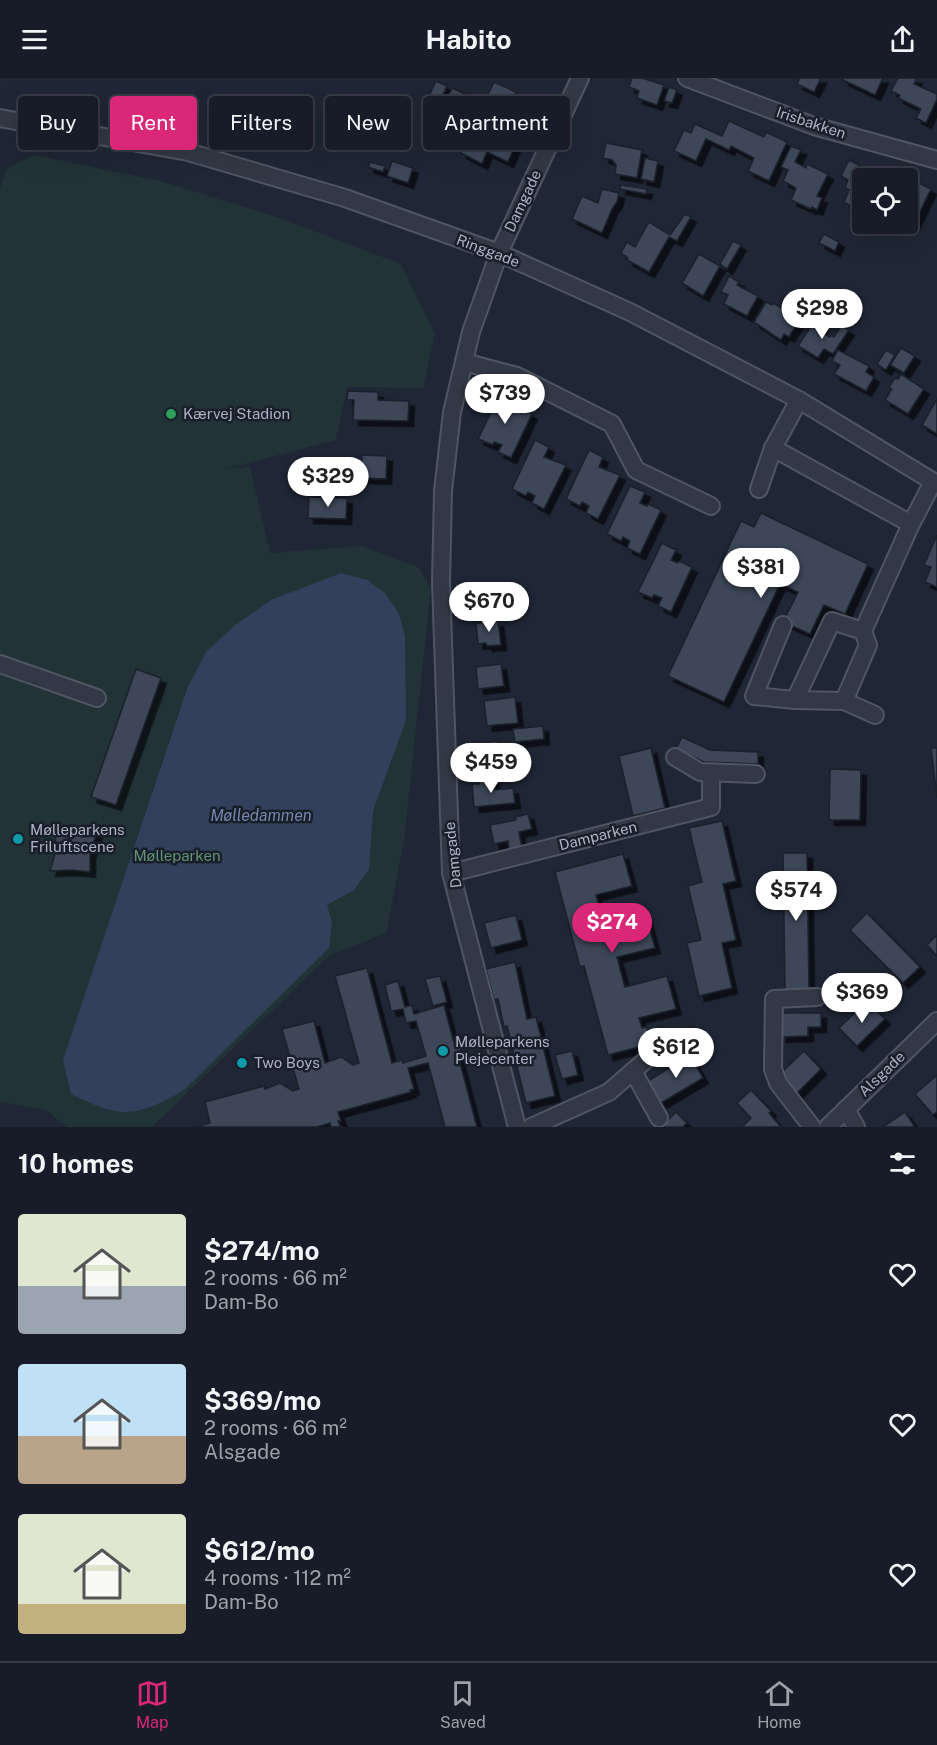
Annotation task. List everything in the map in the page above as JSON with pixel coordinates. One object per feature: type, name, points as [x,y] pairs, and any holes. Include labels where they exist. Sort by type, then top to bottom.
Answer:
[{"type":"street","name":"Damgade","points":[[517,1127],[451,873],[441,582],[442,502],[452,412],[471,332],[498,253],[580,78]]},
{"type":"street","name":"Irisbakken","points":[[687,78],[814,126],[937,160]]},
{"type":"street","name":"Ringgade","points":[[0,118],[188,152],[345,198],[498,253],[630,312],[799,400],[935,483]]},
{"type":"street","points":[[464,362],[517,376],[612,424],[636,470],[711,506]]},
{"type":"street","points":[[759,489],[773,448],[799,400]]},
{"type":"street","points":[[773,448],[911,524]]},
{"type":"street","points":[[844,701],[868,645],[863,631],[911,524],[935,483]]},
{"type":"street","points":[[795,700],[832,621],[863,631]]},
{"type":"street","points":[[783,625],[754,696],[844,701],[874,715]]},
{"type":"street","points":[[0,664],[97,698]]},
{"type":"street","points":[[675,757],[700,772],[756,774]]},
{"type":"street","name":"Damparken","points":[[451,873],[711,807],[711,773]]},
{"type":"street","points":[[812,1127],[778,1083],[773,1069],[774,999],[817,997]]},
{"type":"street","name":"Alsgade","points":[[828,1127],[937,1021]]},
{"type":"street","points":[[531,1127],[609,1092],[647,1059]]},
{"type":"street","points":[[633,1071],[659,1118]]},
{"type":"street","points":[[846,1109],[856,1127]]},
{"type":"green space","name":"Mølleparken","points":[[34,155],[160,181],[280,218],[401,264],[435,333],[423,388],[347,387],[336,440],[226,469],[250,467],[270,553],[362,546],[418,567],[431,588],[404,841],[386,933],[329,956],[152,1127],[67,1127],[46,1110],[0,1102],[0,189],[7,168]]},
{"type":"water","name":"Mølledammen","points":[[341,573],[367,580],[385,593],[399,614],[405,637],[406,720],[373,811],[369,869],[354,890],[327,905],[332,923],[329,948],[184,1090],[153,1106],[128,1112],[103,1108],[71,1094],[63,1060],[187,689],[206,652],[234,626],[271,600]]},
{"type":"building","points":[[632,78],[642,78],[664,85],[657,105],[637,98],[639,91],[629,87]]},
{"type":"building","points":[[800,78],[821,78],[814,92],[797,84]]},
{"type":"building","points":[[843,78],[883,78],[875,95]]},
{"type":"building","points":[[898,78],[917,78],[914,84],[937,94],[926,123],[916,118],[921,109],[898,98],[900,95],[891,91]]},
{"type":"building","points":[[436,81],[447,86],[442,96],[429,96]]},
{"type":"building","points":[[494,82],[516,92],[514,96],[487,96]]},
{"type":"building","points":[[669,87],[677,90],[672,103],[664,101]]},
{"type":"building","points":[[452,88],[469,96],[448,96]]},
{"type":"building","points":[[729,121],[764,137],[766,132],[787,142],[769,181],[748,171],[754,158],[731,146],[729,150],[706,139],[696,161],[674,151],[684,130],[691,133],[695,124],[722,136]]},
{"type":"building","points":[[606,143],[642,150],[637,178],[615,174],[616,165],[612,160],[603,158]]},
{"type":"building","points":[[791,146],[801,150],[795,162],[806,168],[807,164],[828,174],[817,196],[822,198],[817,210],[791,200],[796,188],[783,181],[788,170],[781,167]]},
{"type":"building","points":[[462,150],[513,150],[508,162],[487,152],[482,164],[461,153]]},
{"type":"building","points":[[645,158],[658,161],[654,182],[641,179]]},
{"type":"building","points":[[849,160],[859,165],[857,168],[852,168],[852,207],[844,202],[849,190],[845,187],[848,180],[841,176]]},
{"type":"building","points":[[392,161],[413,168],[408,183],[387,176]]},
{"type":"building","points":[[370,162],[385,166],[383,172],[368,167]]},
{"type":"building","points":[[918,182],[931,189],[918,216]]},
{"type":"building","points":[[621,185],[647,189],[646,194],[620,189]]},
{"type":"building","points":[[602,189],[619,193],[602,233],[572,219],[582,196],[598,203]]},
{"type":"building","points":[[685,214],[691,217],[677,241],[669,237],[649,272],[627,260],[628,258],[621,253],[627,242],[635,247],[649,222],[670,235]]},
{"type":"building","points":[[824,234],[839,242],[835,251],[819,243]]},
{"type":"building","points":[[733,241],[741,245],[727,269],[720,264]]},
{"type":"building","points":[[699,254],[720,266],[703,296],[682,283]]},
{"type":"building","points":[[729,276],[739,282],[737,285],[758,296],[747,316],[724,304],[728,295],[721,292]]},
{"type":"building","points":[[766,302],[772,305],[773,303],[800,319],[789,337],[784,334],[781,340],[754,322]]},
{"type":"building","points":[[814,321],[822,326],[821,332],[830,337],[831,335],[834,337],[841,325],[849,330],[833,354],[824,349],[818,358],[798,346]]},
{"type":"building","points":[[901,348],[915,356],[904,373],[890,365]]},
{"type":"building","points":[[838,350],[869,366],[866,372],[874,377],[866,391],[834,374],[840,365],[832,361]]},
{"type":"building","points":[[886,350],[895,355],[886,370],[877,364]]},
{"type":"building","points":[[901,374],[924,389],[908,414],[885,400],[892,389],[889,387]]},
{"type":"building","points":[[502,390],[516,397],[511,407],[519,410],[520,408],[532,414],[511,458],[498,452],[502,445],[494,442],[493,445],[478,439]]},
{"type":"building","points":[[348,391],[378,392],[378,400],[409,401],[408,421],[353,420],[354,400],[347,400]]},
{"type":"building","points":[[937,399],[937,434],[922,425]]},
{"type":"building","points":[[535,440],[549,447],[544,457],[566,465],[544,509],[532,503],[535,496],[528,492],[526,496],[512,489]]},
{"type":"building","points":[[589,450],[603,457],[599,467],[620,475],[598,519],[586,513],[589,506],[582,502],[580,506],[566,499]]},
{"type":"building","points":[[362,455],[387,456],[386,479],[361,478]]},
{"type":"building","points":[[630,486],[645,492],[640,503],[661,510],[640,554],[627,548],[630,541],[623,537],[621,541],[607,534]]},
{"type":"building","points":[[309,497],[347,498],[346,519],[308,518]]},
{"type":"building","points":[[761,513],[868,564],[845,614],[824,605],[810,634],[783,622],[798,592],[780,584],[724,702],[668,676],[741,521],[754,527]]},
{"type":"building","points":[[937,535],[937,587],[925,582],[931,567],[924,565]]},
{"type":"building","points":[[662,543],[676,550],[671,560],[692,567],[671,612],[658,606],[662,598],[654,595],[652,598],[638,592]]},
{"type":"building","points":[[493,584],[496,610],[474,612],[471,586]]},
{"type":"building","points":[[498,621],[501,645],[478,644],[476,623]]},
{"type":"building","points":[[501,664],[504,686],[478,689],[476,667]]},
{"type":"building","points":[[136,669],[161,678],[116,805],[91,797]]},
{"type":"building","points":[[515,697],[518,723],[487,726],[484,701]]},
{"type":"building","points":[[543,726],[544,739],[515,742],[513,729]]},
{"type":"building","points":[[682,737],[710,750],[758,752],[758,764],[704,762],[676,749]]},
{"type":"building","points":[[498,741],[501,764],[473,767],[470,744]]},
{"type":"building","points":[[651,748],[665,808],[633,816],[619,756]]},
{"type":"building","points":[[931,748],[937,748],[937,798]]},
{"type":"building","points":[[830,769],[861,770],[860,820],[829,820]]},
{"type":"building","points":[[494,779],[495,790],[513,788],[515,803],[474,807],[472,784]]},
{"type":"building","points":[[528,814],[532,829],[519,832],[522,847],[509,850],[508,841],[494,844],[490,825],[516,820],[515,817]]},
{"type":"building","points":[[722,821],[736,881],[723,884],[736,940],[722,943],[732,988],[699,996],[687,943],[701,940],[688,886],[702,882],[689,828]]},
{"type":"building","points":[[55,826],[74,831],[97,832],[90,854],[90,872],[50,871],[56,851]]},
{"type":"building","points":[[783,853],[807,853],[809,991],[785,991]]},
{"type":"building","points":[[623,854],[632,886],[596,895],[604,926],[646,915],[655,948],[617,957],[625,987],[667,976],[676,1009],[639,1018],[642,1028],[647,1027],[651,1044],[608,1055],[584,966],[580,967],[555,872]]},
{"type":"building","points":[[867,913],[920,967],[903,983],[850,930]]},
{"type":"building","points":[[516,915],[522,940],[491,948],[484,923]]},
{"type":"building","points":[[937,935],[937,956],[927,945]]},
{"type":"building","points":[[515,962],[527,1019],[536,1017],[555,1096],[526,1103],[507,1026],[504,1027],[498,999],[494,1000],[486,969]]},
{"type":"building","name":"Mølleparkens Plejecenter","points":[[367,968],[392,1063],[402,1060],[403,1063],[426,1056],[416,1021],[406,1023],[403,1009],[391,1011],[385,985],[398,981],[405,1007],[412,1005],[414,1014],[444,1005],[455,1047],[460,1046],[462,1054],[458,1055],[477,1127],[445,1127],[428,1063],[408,1068],[414,1089],[410,1090],[411,1092],[338,1112],[341,1121],[338,1121],[343,1127],[331,1127],[330,1123],[317,1127],[194,1127],[210,1123],[205,1102],[264,1086],[265,1089],[280,1083],[293,1091],[299,1089],[282,1029],[314,1021],[325,1063],[341,1057],[353,1065],[359,1063],[335,976]]},
{"type":"building","points":[[440,976],[447,1002],[433,1006],[425,979]]},
{"type":"building","points":[[867,1001],[885,1019],[857,1046],[839,1028]]},
{"type":"building","points":[[780,1013],[821,1013],[821,1027],[808,1027],[808,1036],[781,1037]]},
{"type":"building","points":[[572,1051],[578,1075],[562,1079],[555,1055]]},
{"type":"building","points":[[804,1051],[821,1069],[796,1094],[779,1075]]},
{"type":"building","points":[[690,1055],[703,1078],[661,1103],[648,1081]]},
{"type":"building","points":[[937,1075],[937,1112],[933,1115],[915,1094]]},
{"type":"building","points":[[751,1090],[771,1111],[769,1113],[781,1127],[742,1127],[751,1118],[737,1103]]},
{"type":"building","points":[[676,1112],[687,1123],[683,1127],[661,1127]]},
{"type":"building","points":[[905,1112],[915,1127],[883,1127]]},
{"type":"place","name":"Kærvej Stadion","points":[[171,414]]},
{"type":"place","name":"Mølleparkens Friluftscene","points":[[18,839]]},
{"type":"place","name":"Mølleparkens Plejecenter","points":[[443,1051]]},
{"type":"place","name":"Two Boys","points":[[242,1063]]}]
